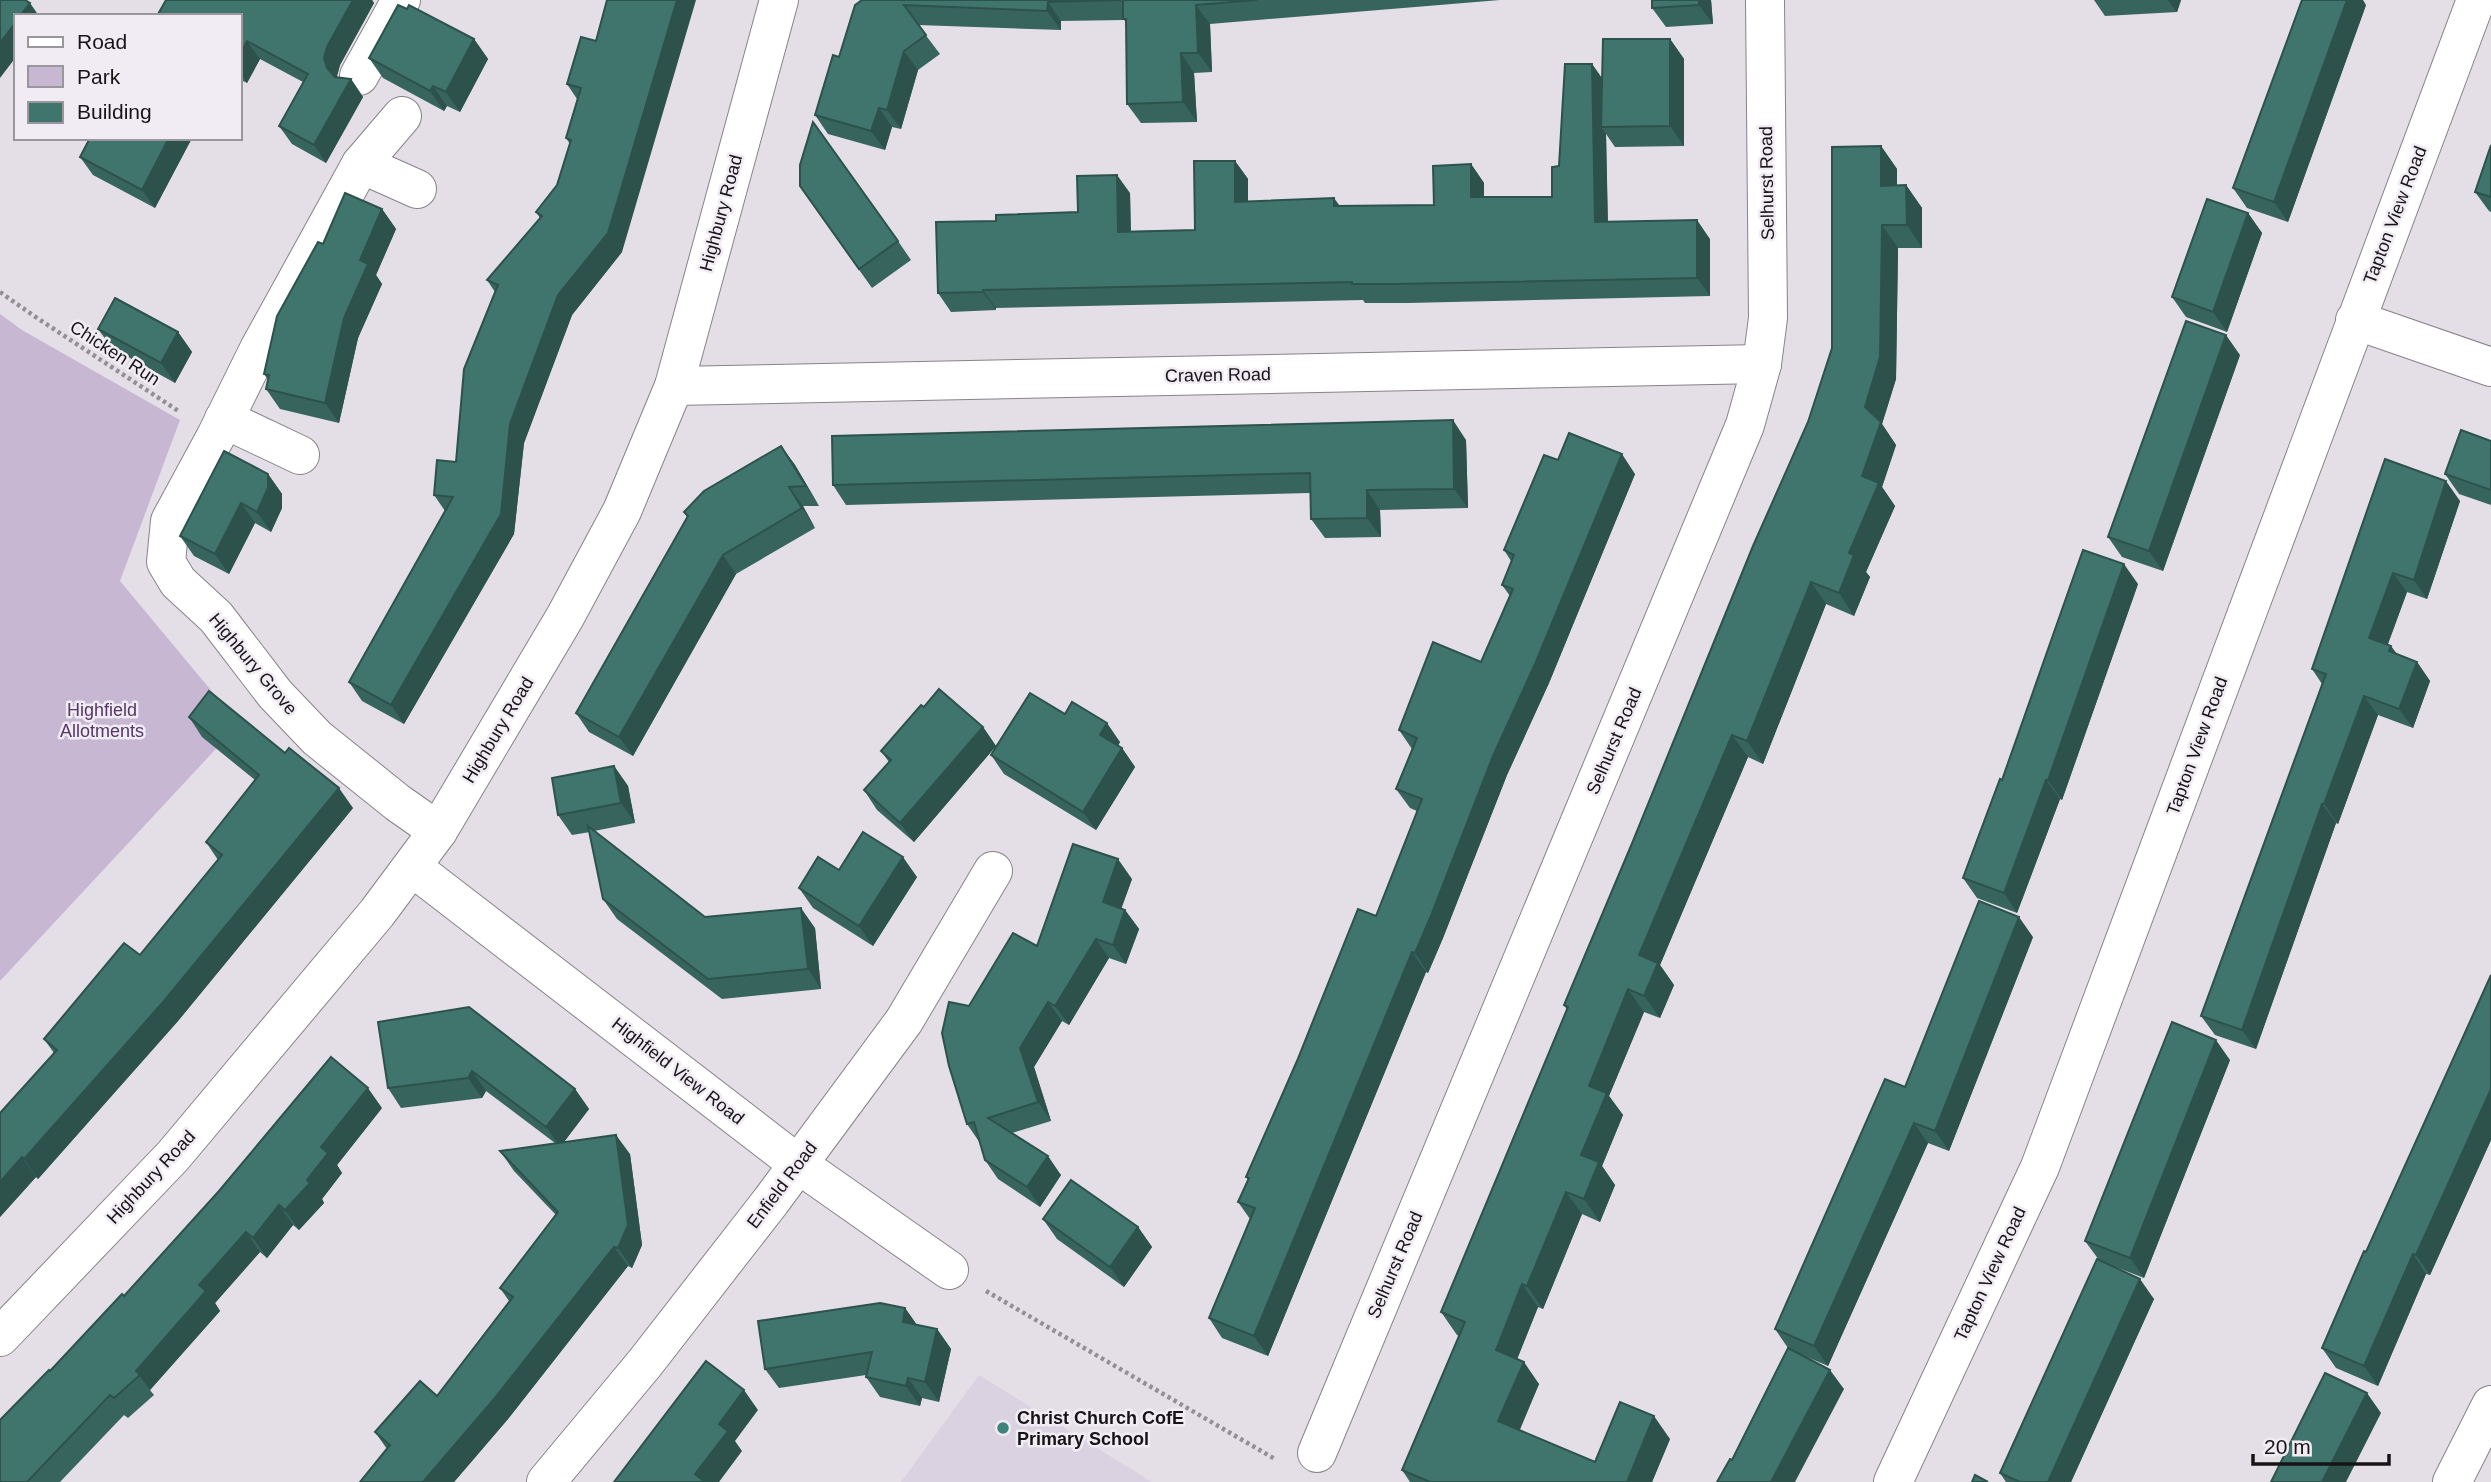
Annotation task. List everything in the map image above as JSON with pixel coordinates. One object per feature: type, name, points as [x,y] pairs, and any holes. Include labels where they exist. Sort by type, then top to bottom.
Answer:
[{"type":"street","points":[[359,76],[401,0]]},
{"type":"street","name":"Highbury Road","points":[[0,1337],[173,1156],[377,913],[438,831],[565,617],[622,511],[674,386],[779,0]]},
{"type":"street","name":"Selhurst Road","points":[[1317,1453],[1745,425],[1762,364],[1769,318],[1765,0]]},
{"type":"street","name":"Tapton View Road","points":[[1893,1482],[2040,1167],[2476,0]]},
{"type":"street","name":"Highbury Grove","points":[[402,116],[361,164],[259,349],[170,521],[166,562],[178,582],[216,617],[275,694],[317,738],[398,803],[438,831]]},
{"type":"street","points":[[361,164],[416,189]]},
{"type":"street","points":[[2356,320],[2491,367]]},
{"type":"street","name":"Craven Road","points":[[674,386],[1762,364]]},
{"type":"street","points":[[220,427],[300,455]]},
{"type":"street","name":"Highfield View Road","points":[[412,867],[798,1164],[949,1270]]},
{"type":"street","name":"Enfield Road","points":[[546,1482],[645,1363],[904,1021],[993,872]]},
{"type":"street","points":[[2452,1482],[2491,1405]]},
{"type":"path","name":"Chicken Run","points":[[0,292],[34,316],[220,427]]},
{"type":"path","points":[[949,1270],[1297,1471],[1317,1453]]},
{"type":"shaded area","name":"Christ Church CofE Primary School","points":[[979,1375],[1152,1482],[901,1482]]},
{"type":"green space","name":"Highfield Allotments","points":[[0,314],[22,330],[180,420],[120,581],[239,724],[0,981]]},
{"type":"building","points":[[0,0],[25,0],[30,3],[22,14],[14,14],[14,25],[0,43]]},
{"type":"building","points":[[166,0],[353,0],[327,47],[324,58],[327,68],[335,77],[351,79],[314,145],[279,126],[308,74],[247,41],[242,51],[242,14],[158,14]]},
{"type":"building","points":[[607,0],[677,0],[608,233],[558,295],[510,424],[501,514],[391,705],[349,682],[453,497],[434,495],[437,460],[456,462],[464,369],[498,285],[487,280],[542,216],[536,212],[557,185],[571,140],[566,138],[581,88],[567,84],[581,37],[596,41]]},
{"type":"building","points":[[862,0],[1121,0],[1048,2],[1047,11],[904,5],[926,35],[904,51],[887,110],[879,108],[871,131],[815,115],[833,55],[839,57],[855,5]]},
{"type":"building","points":[[1123,0],[1257,0],[1196,5],[1198,53],[1181,53],[1183,102],[1127,104],[1126,19],[1123,19]]},
{"type":"building","points":[[1652,0],[1699,0],[1699,5],[1652,8]]},
{"type":"building","points":[[2302,0],[2347,0],[2274,202],[2233,188]]},
{"type":"building","points":[[398,5],[407,9],[409,5],[474,39],[446,92],[433,86],[430,91],[369,58]]},
{"type":"building","points":[[1603,39],[1670,39],[1670,126],[1601,127]]},
{"type":"building","points":[[1565,64],[1592,64],[1595,222],[1697,220],[1697,278],[1395,284],[1352,282],[938,293],[936,222],[996,221],[996,215],[1078,212],[1077,176],[1117,175],[1118,232],[1195,230],[1194,161],[1235,161],[1235,202],[1334,198],[1334,206],[1434,205],[1433,166],[1471,164],[1471,197],[1552,197],[1552,167],[1559,166]]},
{"type":"building","points":[[813,122],[898,241],[859,269],[800,186],[800,165]]},
{"type":"building","points":[[89,140],[168,140],[142,190],[80,157]]},
{"type":"building","points":[[2491,145],[2491,197],[2475,192]]},
{"type":"building","points":[[1881,146],[1881,186],[1906,185],[1907,225],[1882,225],[1880,357],[1865,407],[1881,422],[1862,476],[1879,483],[1849,553],[1854,555],[1839,593],[1811,582],[1747,741],[1732,735],[1639,955],[1658,963],[1644,996],[1628,989],[1589,1086],[1607,1093],[1581,1155],[1599,1162],[1584,1199],[1566,1192],[1527,1286],[1522,1284],[1496,1350],[1524,1362],[1498,1421],[1595,1462],[1620,1402],[1654,1416],[1627,1482],[1430,1482],[1402,1470],[1465,1322],[1441,1312],[1568,1007],[1564,1005],[1753,546],[1808,422],[1832,348],[1832,147]]},
{"type":"building","points":[[345,193],[382,209],[360,260],[368,264],[344,318],[325,403],[266,389],[269,375],[264,374],[277,316],[318,242],[323,244]]},
{"type":"building","points":[[2207,199],[2248,213],[2213,312],[2172,297]]},
{"type":"building","points":[[115,298],[178,332],[161,363],[98,329]]},
{"type":"building","points":[[2186,321],[2226,335],[2149,551],[2108,537]]},
{"type":"building","points":[[1453,420],[1454,489],[1367,490],[1367,518],[1311,519],[1310,473],[833,485],[832,436]]},
{"type":"building","points":[[2461,430],[2491,441],[2491,490],[2445,474]]},
{"type":"building","points":[[1569,433],[1622,454],[1535,664],[1493,756],[1430,918],[1415,953],[1412,952],[1254,1336],[1209,1318],[1255,1208],[1238,1202],[1249,1178],[1246,1177],[1297,1061],[1358,909],[1376,916],[1422,799],[1396,789],[1417,738],[1399,730],[1433,642],[1481,662],[1513,589],[1502,585],[1514,555],[1504,550],[1544,455],[1558,460]]},
{"type":"building","points":[[781,446],[806,486],[789,487],[802,508],[723,555],[619,737],[576,713],[688,516],[684,512],[704,491]]},
{"type":"building","points":[[224,451],[268,474],[268,488],[257,512],[241,503],[215,554],[180,536]]},
{"type":"building","points":[[2385,459],[2446,481],[2414,580],[2393,573],[2369,638],[2391,646],[2389,651],[2417,662],[2399,709],[2364,696],[2322,804],[2242,1030],[2201,1016],[2326,674],[2312,669]]},
{"type":"building","points":[[2083,550],[2124,564],[2048,780],[2004,893],[1963,878],[2000,779],[2002,780]]},
{"type":"building","points":[[939,689],[983,727],[900,823],[864,790],[891,760],[881,751],[921,705],[924,707]]},
{"type":"building","points":[[209,691],[285,753],[289,748],[339,788],[164,1001],[24,1159],[22,1157],[0,1182],[0,1113],[57,1050],[44,1039],[124,943],[140,955],[222,855],[206,842],[259,775],[189,717]]},
{"type":"building","points":[[1030,693],[1065,714],[1072,702],[1107,723],[1100,735],[1122,748],[1083,812],[991,755]]},
{"type":"building","points":[[614,766],[621,803],[558,815],[552,778]]},
{"type":"building","points":[[588,826],[705,917],[801,908],[808,969],[708,979],[603,899]]},
{"type":"building","points":[[863,832],[903,857],[859,926],[799,888],[818,857],[839,870]]},
{"type":"building","points":[[1073,844],[1118,859],[1103,902],[1125,910],[1113,945],[1096,939],[1055,1006],[1048,1002],[1020,1048],[1038,1102],[988,1118],[1048,1156],[1027,1187],[985,1160],[974,1122],[967,1124],[942,1033],[949,1002],[969,1006],[1013,933],[1037,946]]},
{"type":"building","points":[[1979,901],[2019,917],[1935,1131],[1914,1123],[1814,1346],[1775,1329],[1885,1079],[1905,1087]]},
{"type":"building","points":[[2491,975],[2491,1089],[2416,1255],[2413,1254],[2364,1366],[2322,1348]]},
{"type":"building","points":[[469,1007],[575,1089],[546,1127],[472,1071],[468,1078],[388,1088],[378,1022]]},
{"type":"building","points":[[2172,1022],[2216,1040],[2130,1258],[2085,1241]]},
{"type":"building","points":[[331,1057],[368,1088],[321,1147],[328,1153],[307,1180],[310,1183],[285,1210],[279,1205],[253,1238],[246,1232],[199,1285],[206,1291],[136,1371],[140,1375],[114,1398],[110,1395],[27,1482],[0,1482],[0,1420],[122,1294],[124,1296],[219,1191]]},
{"type":"building","points":[[616,1135],[628,1225],[618,1248],[614,1247],[494,1399],[423,1482],[360,1482],[390,1445],[375,1432],[420,1381],[437,1396],[513,1297],[500,1288],[558,1212],[500,1151]]},
{"type":"building","points":[[1071,1180],[1138,1227],[1110,1267],[1043,1219]]},
{"type":"building","points":[[2097,1259],[2140,1279],[2048,1482],[2020,1482],[2000,1473]]},
{"type":"building","points":[[880,1303],[905,1308],[903,1322],[937,1329],[925,1382],[908,1378],[906,1386],[866,1377],[872,1352],[765,1369],[758,1321]]},
{"type":"building","points":[[1788,1348],[1830,1370],[1771,1482],[1717,1482],[1730,1459],[1732,1460]]},
{"type":"building","points":[[706,1361],[744,1390],[719,1424],[728,1431],[695,1474],[705,1482],[614,1482]]},
{"type":"building","points":[[2325,1373],[2367,1393],[2322,1482],[2271,1482]]},
{"type":"building","points":[[1975,1475],[1988,1482],[1972,1482]]},
{"type":"place","name":"Christ Church CofE Primary School","points":[[1003,1428]]}]
